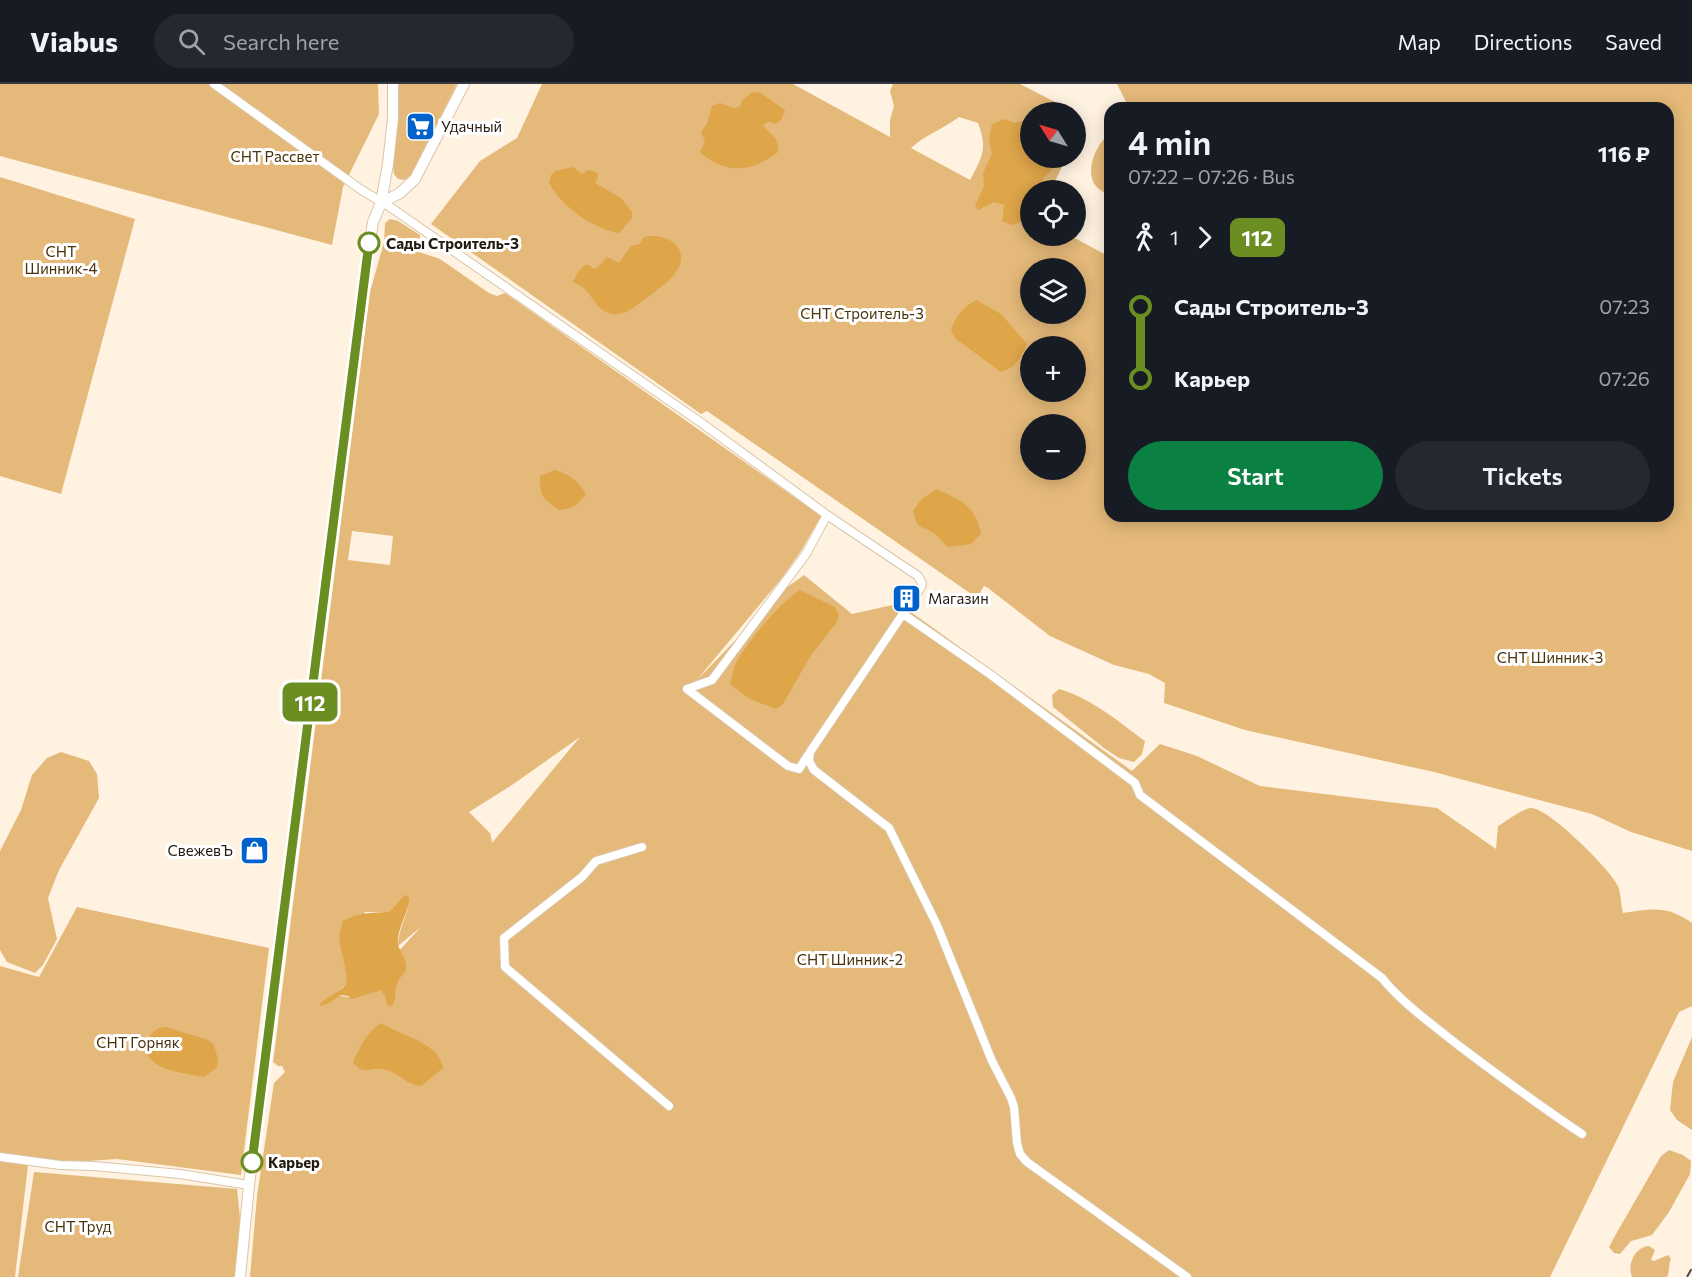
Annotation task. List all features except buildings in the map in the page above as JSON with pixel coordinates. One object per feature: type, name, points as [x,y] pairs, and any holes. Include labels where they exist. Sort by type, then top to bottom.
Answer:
[{"type":"street","points":[[214,84],[703,424],[827,515],[918,576],[922,583],[921,587],[799,769],[789,766],[687,689],[712,680],[806,554],[827,515]]},
{"type":"street","points":[[240,1277],[249,1185],[365,272],[373,222],[381,202],[393,118],[393,84]]},
{"type":"street","points":[[381,202],[400,193],[415,179],[464,84]]},
{"type":"street","points":[[903,614],[991,675],[1135,783],[1140,795],[1382,978],[1393,992],[1428,1021],[1526,1096],[1582,1134]]},
{"type":"street","points":[[810,752],[809,761],[814,770],[889,828],[920,888],[957,971],[992,1061],[1014,1107],[1020,1154],[1027,1162],[1187,1277]]},
{"type":"street","points":[[642,847],[596,861],[582,877],[504,938],[505,967],[669,1106]]},
{"type":"street","points":[[0,1157],[60,1165],[101,1166],[180,1174],[249,1185]]},
{"type":"green space","name":"СНТ Рассвет","points":[[0,84],[378,84],[379,114],[343,187],[332,245],[0,156]]},
{"type":"green space","points":[[398,84],[457,84],[411,175],[405,180],[398,179],[394,174],[393,166]]},
{"type":"green space","points":[[542,84],[793,84],[890,137],[890,120],[894,106],[890,91],[893,84],[1020,84],[1055,102],[1020,102],[1020,168],[1061,168],[1056,180],[1020,180],[1020,246],[1086,246],[1086,244],[1104,254],[1104,522],[1674,522],[1674,102],[1126,102],[1117,84],[1692,84],[1692,851],[1631,832],[1592,814],[1434,772],[1245,730],[1164,703],[1165,683],[1149,674],[1114,665],[1050,636],[984,586],[977,598],[707,411],[701,414],[431,224],[480,161],[517,138]],"holes":[[[959,117],[978,123],[983,146],[978,165],[970,180],[911,148]]]},
{"type":"green space","points":[[1104,139],[1104,192],[1095,185],[1091,172],[1093,158]]},
{"type":"green space","name":"СНТ Шинник-4","points":[[0,177],[135,219],[61,494],[0,476]]},
{"type":"green space","name":"СНТ Шинник-2","points":[[390,219],[398,221],[420,235],[419,252],[440,259],[489,293],[497,296],[505,293],[821,516],[801,551],[781,579],[696,681],[786,588],[804,575],[852,614],[897,604],[911,612],[1132,771],[1160,744],[1197,756],[1260,786],[1437,808],[1496,849],[1498,826],[1526,809],[1538,810],[1563,827],[1604,867],[1618,886],[1623,913],[1643,910],[1667,911],[1692,923],[1692,1006],[1679,1012],[1550,1277],[250,1277],[257,1196],[274,1083],[285,1072],[282,1066],[273,1062],[370,292],[384,242],[385,223]],"holes":[[[352,531],[393,536],[390,565],[348,560]],[[580,737],[492,843],[490,833],[469,812]],[[405,894],[410,898],[398,946],[421,927],[355,998],[335,995],[346,984],[346,964],[343,958],[365,912],[389,912]]]},
{"type":"green space","points":[[1059,689],[1093,704],[1145,741],[1142,754],[1134,762],[1119,758],[1104,748],[1053,707],[1052,695]]},
{"type":"green space","points":[[61,752],[89,761],[97,774],[99,798],[59,870],[48,898],[57,939],[43,965],[35,973],[7,962],[0,950],[0,851],[21,810],[32,775],[47,758]]},
{"type":"green space","name":"СНТ Горняк","points":[[77,907],[269,948],[241,1175],[117,1159],[28,1165],[15,1277],[0,1277],[0,966],[39,977]]},
{"type":"green space","points":[[1692,1037],[1692,1130],[1677,1120],[1670,1110],[1673,1082]]},
{"type":"green space","points":[[1669,1150],[1691,1161],[1690,1174],[1669,1212],[1652,1235],[1631,1241],[1620,1254],[1614,1253],[1609,1247],[1661,1156]]},
{"type":"green space","name":"СНТ Труд","points":[[34,1172],[237,1189],[241,1227],[236,1277],[18,1277]]},
{"type":"green space","points":[[1649,1246],[1655,1250],[1651,1260],[1654,1261],[1668,1255],[1671,1259],[1667,1277],[1632,1277],[1633,1257],[1640,1249]]},
{"type":"shaded area","points":[[753,92],[761,93],[785,110],[781,120],[776,124],[769,122],[763,125],[775,139],[778,152],[759,164],[749,167],[719,165],[700,152],[705,141],[701,132],[707,124],[712,106],[720,103],[733,108],[740,107],[742,100]]},
{"type":"shaded area","points":[[1005,119],[1015,123],[1020,122],[1020,168],[1052,168],[1043,180],[1020,180],[1020,222],[1011,225],[1002,221],[1004,205],[994,202],[978,210],[975,206],[984,186],[983,173],[992,154],[989,139],[992,124]]},
{"type":"shaded area","points":[[573,167],[582,174],[588,170],[596,172],[598,177],[595,183],[621,198],[632,212],[632,218],[619,233],[599,227],[579,215],[554,192],[549,183],[551,175],[556,171]]},
{"type":"shaded area","points":[[644,237],[667,239],[678,247],[681,260],[674,275],[666,283],[630,310],[617,314],[607,312],[585,289],[573,282],[585,265],[590,265],[593,269],[607,257],[619,263],[631,246],[640,244]]},
{"type":"shaded area","points":[[976,300],[1001,314],[1020,336],[1020,357],[1011,368],[1001,372],[956,339],[951,331],[960,313]]},
{"type":"shaded area","points":[[555,470],[573,479],[586,494],[577,504],[568,509],[559,510],[546,500],[542,493],[540,476]]},
{"type":"shaded area","points":[[936,489],[960,500],[975,516],[981,534],[971,544],[948,547],[935,534],[918,524],[913,511],[922,499]]},
{"type":"shaded area","points":[[800,590],[835,607],[839,615],[836,623],[811,655],[783,704],[776,709],[750,699],[730,684],[736,664],[749,643],[775,612]]},
{"type":"shaded area","points":[[405,894],[410,898],[398,942],[406,967],[397,984],[392,1006],[387,1005],[381,990],[352,999],[341,995],[321,1006],[323,1001],[346,984],[340,946],[340,930],[343,921],[360,914],[389,912]]},
{"type":"shaded area","points":[[381,1023],[427,1046],[440,1059],[443,1068],[421,1086],[383,1069],[360,1069],[353,1062],[368,1035]]},
{"type":"shaded area","points":[[166,1027],[208,1040],[214,1045],[218,1060],[217,1067],[204,1077],[156,1064],[150,1058],[147,1050],[148,1040],[155,1031]]},
{"type":"railway","points":[[1687,1277],[1692,1268]]},
{"type":"bus line","name":"112","points":[[252,1162],[369,243]]},
{"type":"place","name":"Удачный","points":[[420,126]]},
{"type":"place","name":"Сады Строитель-3","points":[[369,243]]},
{"type":"place","name":"Магазин","points":[[907,598]]},
{"type":"place","name":"СвежевЪ","points":[[254,850]]},
{"type":"place","name":"Карьер","points":[[252,1162]]},
{"type":"park label","name":"СНТ Строитель-3","points":[[862,313]]},
{"type":"park label","name":"СНТ Шинник-3","points":[[1550,657]]}]
